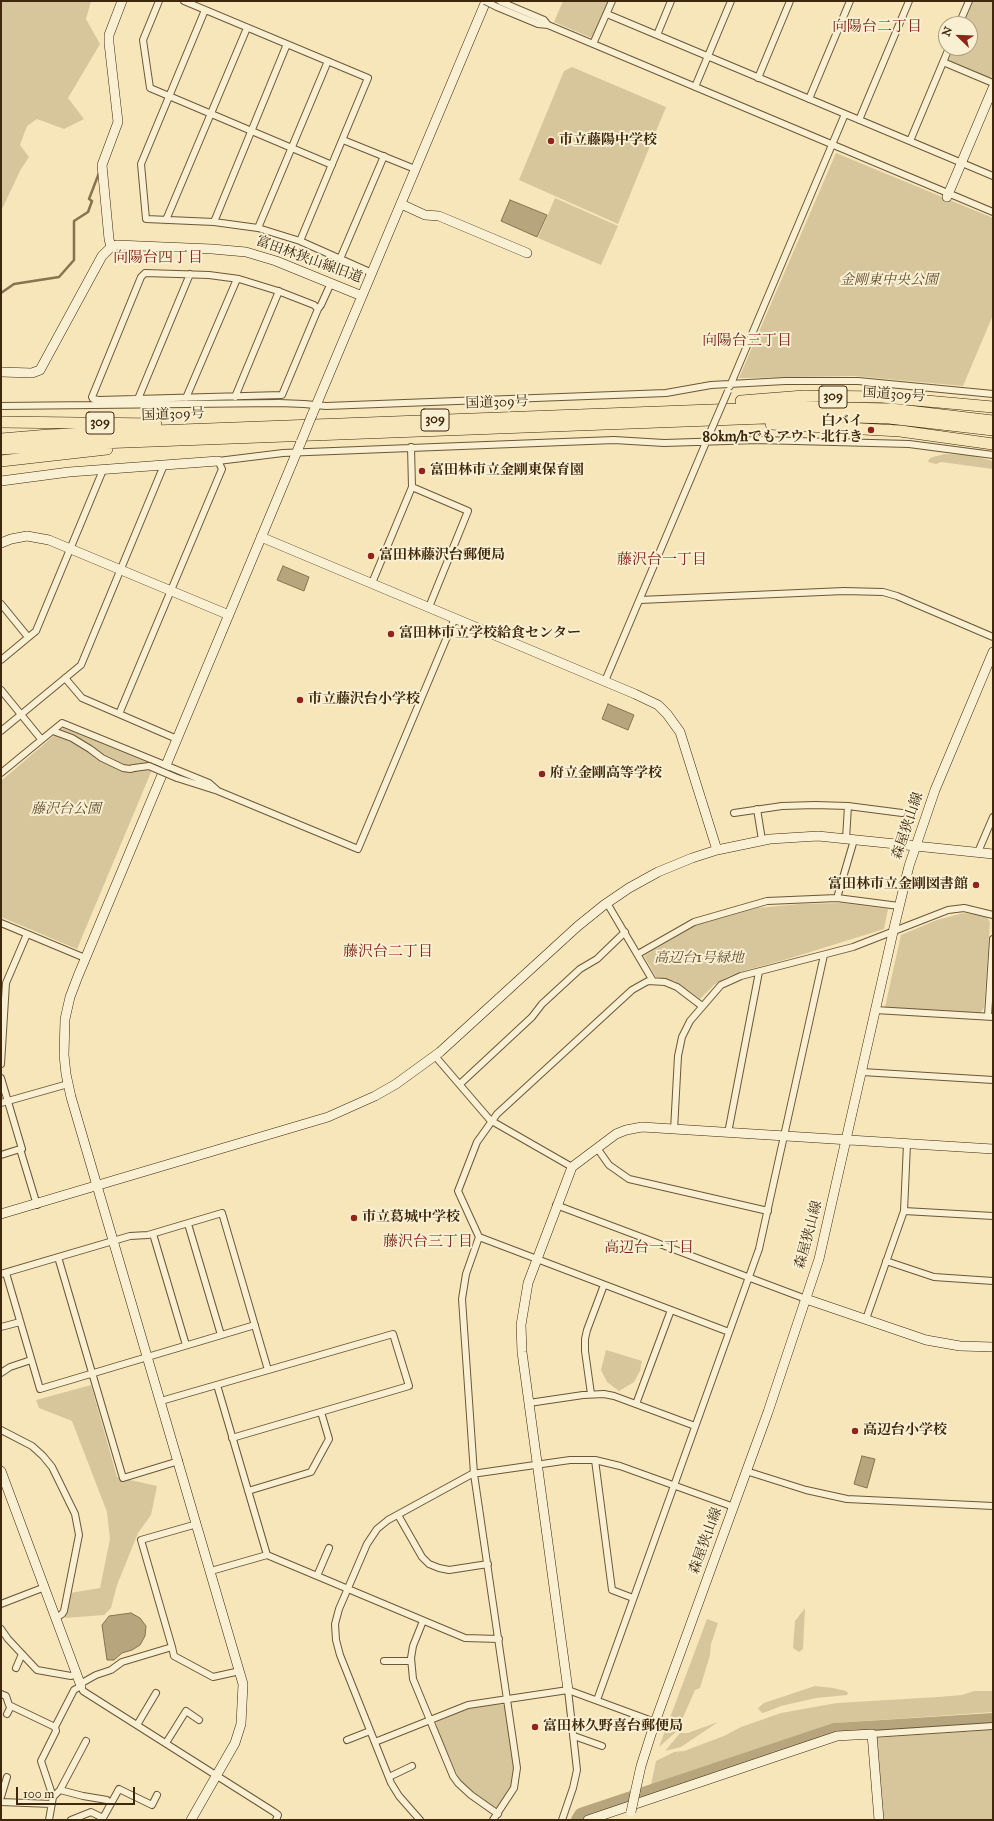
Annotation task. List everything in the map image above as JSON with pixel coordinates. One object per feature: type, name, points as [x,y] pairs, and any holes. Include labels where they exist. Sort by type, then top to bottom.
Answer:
[{"type":"highway","name":"309","points":[[673,411],[742,401],[804,396],[889,398],[993,407]]},
{"type":"highway","name":"国道309号","points":[[1,439],[49,435],[791,407],[848,407],[924,411],[993,421]]},
{"type":"highway","name":"国道309号","points":[[1,449],[185,439],[818,416],[890,418],[993,430]]},
{"type":"highway","name":"309","points":[[1,422],[183,424],[198,429]]},
{"type":"highway","name":"309","points":[[637,422],[681,426],[749,423],[867,428],[947,436],[993,444]]},
{"type":"highway","name":"309","points":[[1,461],[185,439]]},
{"type":"street","points":[[1,372],[32,373],[40,370],[102,256],[111,246],[109,239],[102,165],[118,122],[109,35],[122,1]]},
{"type":"street","points":[[159,1],[143,40],[150,88],[332,165]]},
{"type":"street","points":[[184,1],[368,78],[300,241]]},
{"type":"street","points":[[486,1],[498,4],[538,24],[548,25],[832,144],[948,195],[993,212]]},
{"type":"street","name":"富田林狭山線旧道","points":[[111,246],[212,249],[246,252],[276,261],[362,296],[486,1]]},
{"type":"street","points":[[593,44],[612,1]]},
{"type":"street","points":[[657,35],[672,1]]},
{"type":"street","points":[[695,87],[731,1]]},
{"type":"street","points":[[758,78],[790,1]]},
{"type":"street","points":[[809,99],[850,1]]},
{"type":"street","points":[[859,120],[909,1]]},
{"type":"street","points":[[962,16],[969,1]]},
{"type":"street","points":[[205,10],[141,164],[146,219],[214,222],[258,228],[300,241],[372,273]]},
{"type":"street","points":[[607,14],[993,176]]},
{"type":"street","points":[[166,220],[247,28]]},
{"type":"street","points":[[214,222],[287,44]]},
{"type":"street","points":[[910,141],[946,56]]},
{"type":"street","points":[[258,228],[328,61]]},
{"type":"street","points":[[943,62],[993,83]]},
{"type":"street","points":[[948,195],[993,88]]},
{"type":"street","points":[[605,681],[845,114]]},
{"type":"street","points":[[343,140],[415,169]]},
{"type":"street","points":[[340,259],[384,156]]},
{"type":"street","points":[[401,204],[425,215],[439,216],[527,253]]},
{"type":"street","points":[[318,309],[314,305],[279,291],[237,278],[190,274],[143,274],[92,397],[93,399],[99,400],[282,395],[318,309],[331,283]]},
{"type":"street","points":[[138,399],[190,274]]},
{"type":"street","points":[[186,398],[237,278]]},
{"type":"street","points":[[234,397],[279,291]]},
{"type":"street","points":[[191,1820],[232,1751],[241,1724],[243,1684],[68,1084],[64,1050],[65,1019],[70,997],[85,958],[362,296]]},
{"type":"street","points":[[1,406],[279,403],[326,406],[666,393],[711,386],[785,381],[858,381],[993,394]]},
{"type":"street","points":[[1,481],[44,474],[218,461],[297,452],[614,440],[664,443],[758,440],[909,444],[958,449],[993,455]]},
{"type":"street","points":[[372,583],[412,487],[412,447]]},
{"type":"street","points":[[119,714],[222,469],[218,461]]},
{"type":"street","points":[[1,731],[81,665],[164,465]]},
{"type":"street","points":[[1,660],[36,631],[103,470]]},
{"type":"street","points":[[412,487],[468,511],[429,607]]},
{"type":"street","points":[[1,543],[12,539],[33,536],[49,540],[229,615]]},
{"type":"street","points":[[261,537],[605,681],[658,705],[674,722],[682,739],[717,850]]},
{"type":"street","points":[[640,600],[844,591],[877,592],[897,596],[993,637]]},
{"type":"street","points":[[1,604],[28,637]]},
{"type":"street","points":[[53,731],[72,738],[90,748],[102,758],[123,768],[130,769],[149,766],[177,778],[218,791],[358,849],[455,618]]},
{"type":"street","name":"森屋狭山線","points":[[630,1816],[641,1766],[734,1507],[806,1298],[823,1242],[899,906],[916,846],[936,790],[993,652]]},
{"type":"street","points":[[65,678],[82,698],[177,739]]},
{"type":"street","points":[[1,690],[42,739]]},
{"type":"street","points":[[1,773],[62,723],[209,783],[218,791]]},
{"type":"street","points":[[734,813],[782,806],[848,806],[902,813]]},
{"type":"street","points":[[837,898],[850,840],[848,806]]},
{"type":"street","points":[[757,809],[762,840]]},
{"type":"street","points":[[978,852],[993,817]]},
{"type":"street","points":[[1,1214],[37,1205],[328,1117],[375,1096],[396,1084],[435,1056],[578,926],[607,903],[658,872],[717,850],[762,840],[818,836],[993,854]]},
{"type":"street","points":[[638,954],[694,922],[767,901],[837,898],[899,906]]},
{"type":"street","points":[[607,903],[653,981]]},
{"type":"street","points":[[674,1130],[679,1046],[685,1029],[702,1006],[721,985],[741,976],[853,947],[948,910],[957,908],[972,909],[993,915]]},
{"type":"street","points":[[1,923],[85,958]]},
{"type":"street","points":[[460,1084],[532,1017],[542,1004],[580,969],[597,959],[625,932]]},
{"type":"street","points":[[1,1064],[4,983],[27,934]]},
{"type":"street","points":[[875,1010],[991,1017],[993,939]]},
{"type":"street","points":[[597,1700],[759,1249],[785,1137],[824,955]]},
{"type":"street","points":[[728,1134],[759,972]]},
{"type":"street","points":[[493,1820],[509,1798],[517,1779],[517,1758],[474,1474],[462,1299],[466,1274],[479,1238],[458,1191],[476,1142],[492,1120],[632,990],[648,981],[665,982],[677,987],[702,1006]]},
{"type":"street","points":[[435,1056],[492,1120],[572,1167]]},
{"type":"street","points":[[862,1072],[993,1080]]},
{"type":"street","points":[[1,1078],[22,1149],[20,1150],[37,1205]]},
{"type":"street","points":[[1,1103],[68,1084]]},
{"type":"street","points":[[562,1820],[576,1779],[577,1760],[522,1352],[521,1325],[525,1296],[536,1259],[572,1167],[616,1134],[626,1130],[642,1128],[993,1149]]},
{"type":"street","points":[[866,1319],[904,1210],[907,1144]]},
{"type":"street","points":[[597,1148],[609,1165],[629,1179],[768,1211]]},
{"type":"street","points":[[1,1155],[20,1150]]},
{"type":"street","points":[[556,1205],[749,1278],[926,1340],[942,1344],[993,1347]]},
{"type":"street","points":[[904,1210],[993,1216]]},
{"type":"street","points":[[255,1325],[40,1389],[20,1322],[3,1274],[130,1236],[153,1234],[222,1214],[255,1325],[268,1370]]},
{"type":"street","points":[[188,1224],[221,1335]]},
{"type":"street","points":[[153,1234],[186,1345]]},
{"type":"street","points":[[479,1238],[730,1332]]},
{"type":"street","points":[[58,1257],[123,1478],[179,1461]]},
{"type":"street","points":[[886,1261],[934,1277],[993,1281]]},
{"type":"street","points":[[590,1394],[585,1351],[586,1330],[604,1285]]},
{"type":"street","points":[[636,1404],[672,1310]]},
{"type":"street","points":[[1,1327],[20,1322]]},
{"type":"street","points":[[161,1401],[393,1334],[409,1386],[232,1438]]},
{"type":"street","points":[[1,1373],[10,1366],[31,1360]]},
{"type":"street","points":[[217,1385],[267,1555]]},
{"type":"street","points":[[529,1403],[590,1394],[614,1396],[696,1426]]},
{"type":"street","points":[[248,1491],[311,1472],[329,1440],[320,1412]]},
{"type":"street","points":[[1,1430],[32,1446],[43,1456],[52,1467],[75,1514],[79,1535],[64,1611],[56,1618]]},
{"type":"street","points":[[418,1819],[399,1796],[389,1777],[340,1655],[336,1640],[335,1624],[339,1609],[367,1544],[377,1529],[398,1515],[474,1474],[570,1460],[595,1460],[620,1466],[734,1507]]},
{"type":"street","points":[[595,1460],[612,1590],[633,1598]]},
{"type":"street","points":[[1,1471],[83,1691],[218,1775],[278,1815],[276,1820]]},
{"type":"street","points":[[746,1471],[806,1490],[847,1499],[993,1506]]},
{"type":"street","points":[[398,1515],[422,1557],[429,1564],[449,1570],[488,1564]]},
{"type":"street","points":[[197,1524],[141,1540],[174,1656],[213,1678],[240,1671]]},
{"type":"street","points":[[317,1576],[329,1548]]},
{"type":"street","points":[[210,1571],[267,1555],[465,1638],[499,1639]]},
{"type":"street","points":[[2,1602],[45,1587]]},
{"type":"street","points":[[423,1621],[413,1646],[411,1661],[413,1679],[448,1767],[458,1783],[498,1814]]},
{"type":"street","points":[[1,1629],[37,1670],[71,1676],[77,1674]]},
{"type":"street","points":[[57,1820],[49,1819],[53,1797],[41,1761],[56,1732],[55,1727],[74,1690],[96,1675],[111,1670],[122,1662],[172,1647]]},
{"type":"street","points":[[16,1668],[22,1654]]},
{"type":"street","points":[[384,1661],[411,1661]]},
{"type":"street","points":[[375,1742],[468,1705],[568,1690],[656,1722]]},
{"type":"street","points":[[137,1725],[156,1692]]},
{"type":"street","points":[[1,1694],[6,1696],[11,1706],[55,1727]]},
{"type":"street","points":[[7,1714],[11,1706]]},
{"type":"street","points":[[166,1743],[186,1711],[199,1720]]},
{"type":"street","points":[[588,1820],[837,1736],[993,1726]]},
{"type":"street","points":[[347,1740],[370,1731]]},
{"type":"street","points":[[872,1734],[879,1820]]},
{"type":"street","points":[[574,1736],[602,1746]]},
{"type":"street","points":[[53,1797],[60,1790],[86,1741]]},
{"type":"street","points":[[389,1777],[412,1766]]},
{"type":"street","points":[[1,1797],[7,1777]]},
{"type":"street","points":[[71,1820],[90,1812],[103,1818],[119,1789],[152,1805],[157,1795]]},
{"type":"street","points":[[60,1790],[107,1800]]},
{"type":"street","points":[[1,1802],[52,1804]]},
{"type":"green space","points":[[1,1],[91,1],[86,19],[100,44],[68,98],[84,119],[64,129],[37,119],[27,126],[20,145],[29,157],[21,169],[1,211]]},
{"type":"green space","points":[[563,1],[608,1],[592,38],[554,22]]},
{"type":"green space","points":[[972,1],[993,1],[993,72],[990,79],[948,61],[950,56],[978,56],[978,16],[966,16]]},
{"type":"green space","points":[[572,67],[666,107],[618,224],[519,180],[564,71]]},
{"type":"green space","name":"金剛東中央公園","points":[[836,153],[993,218],[993,315],[963,386],[853,376],[739,378]]},
{"type":"green space","points":[[555,198],[618,226],[601,265],[538,238]]},
{"type":"green space","points":[[945,454],[969,455],[993,461],[993,469],[941,462],[936,464],[928,462],[929,459],[933,457]]},
{"type":"green space","name":"藤沢台公園","points":[[63,728],[154,765],[77,949],[1,917],[1,781]]},
{"type":"green space","name":"高辺台1号緑地","points":[[842,903],[888,909],[884,929],[727,977],[714,985],[700,999],[675,981],[656,977],[644,956],[696,925],[758,908],[799,904]]},
{"type":"green space","points":[[963,913],[986,916],[990,922],[984,1008],[980,1013],[885,1007],[901,935],[937,920]]},
{"type":"green space","points":[[606,1350],[642,1361],[640,1371],[634,1382],[619,1391],[607,1382],[601,1370]]},
{"type":"green space","points":[[91,1385],[117,1477],[157,1486],[151,1515],[138,1533],[117,1585],[111,1608],[104,1615],[65,1618],[70,1593],[100,1588],[110,1539],[107,1512],[72,1421],[39,1408],[36,1400]]},
{"type":"green space","points":[[805,1608],[803,1649],[799,1652],[793,1648],[795,1621]]},
{"type":"green space","points":[[707,1619],[718,1623],[700,1688],[695,1690],[677,1731],[659,1747]]},
{"type":"green space","points":[[815,1686],[833,1688],[846,1691],[848,1693],[847,1695],[816,1698],[781,1706],[762,1713],[758,1708],[764,1703]]},
{"type":"green space","points":[[974,1691],[993,1691],[993,1712],[836,1723],[651,1785],[656,1761],[674,1752],[684,1751],[724,1736],[741,1727],[781,1713],[837,1703],[962,1695]]},
{"type":"green space","points":[[501,1704],[505,1706],[514,1767],[513,1781],[509,1793],[497,1809],[461,1783],[437,1729],[436,1722],[476,1706]]},
{"type":"green space","points":[[718,1722],[681,1747],[665,1751],[680,1733],[688,1733]]},
{"type":"green space","points":[[993,1730],[993,1820],[882,1820],[875,1738]]},
{"type":"shaded area","points":[[510,200],[547,215],[537,237],[501,221]]},
{"type":"shaded area","points":[[283,566],[309,577],[304,591],[277,580]]},
{"type":"shaded area","points":[[608,704],[634,715],[628,730],[602,719]]},
{"type":"shaded area","points":[[862,1456],[875,1459],[867,1488],[854,1484]]},
{"type":"shaded area","points":[[131,1613],[140,1618],[146,1626],[145,1636],[140,1645],[132,1650],[122,1653],[114,1660],[107,1660],[102,1625],[109,1616]]},
{"type":"waterway","points":[[1,293],[14,284],[59,277],[74,260],[74,221],[88,212],[92,201],[89,199],[99,173]]},
{"type":"waterway","points":[[578,1820],[581,1815],[835,1730],[993,1720]]},
{"type":"place","name":"市立藤陽中学校","points":[[551,141]]},
{"type":"place","name":"白バイ 80km/hでもアウト 北行き","points":[[871,430]]},
{"type":"place","name":"富田林市立金剛東保育園","points":[[422,471]]},
{"type":"place","name":"富田林藤沢台郵便局","points":[[371,556]]},
{"type":"place","name":"富田林市立学校給食センター","points":[[391,634]]},
{"type":"place","name":"市立藤沢台小学校","points":[[300,700]]},
{"type":"place","name":"府立金剛高等学校","points":[[542,774]]},
{"type":"place","name":"富田林市立金剛図書館","points":[[976,885]]},
{"type":"place","name":"市立葛城中学校","points":[[354,1218]]},
{"type":"place","name":"高辺台小学校","points":[[855,1431]]},
{"type":"place","name":"富田林久野喜台郵便局","points":[[535,1727]]},
{"type":"district","name":"向陽台二丁目","points":[[877,27]]},
{"type":"district","name":"向陽台四丁目","points":[[158,258]]},
{"type":"district","name":"向陽台三丁目","points":[[747,341]]},
{"type":"district","name":"藤沢台一丁目","points":[[662,560]]},
{"type":"district","name":"藤沢台二丁目","points":[[388,952]]},
{"type":"district","name":"藤沢台三丁目","points":[[428,1242]]},
{"type":"district","name":"高辺台一丁目","points":[[649,1248]]}]
